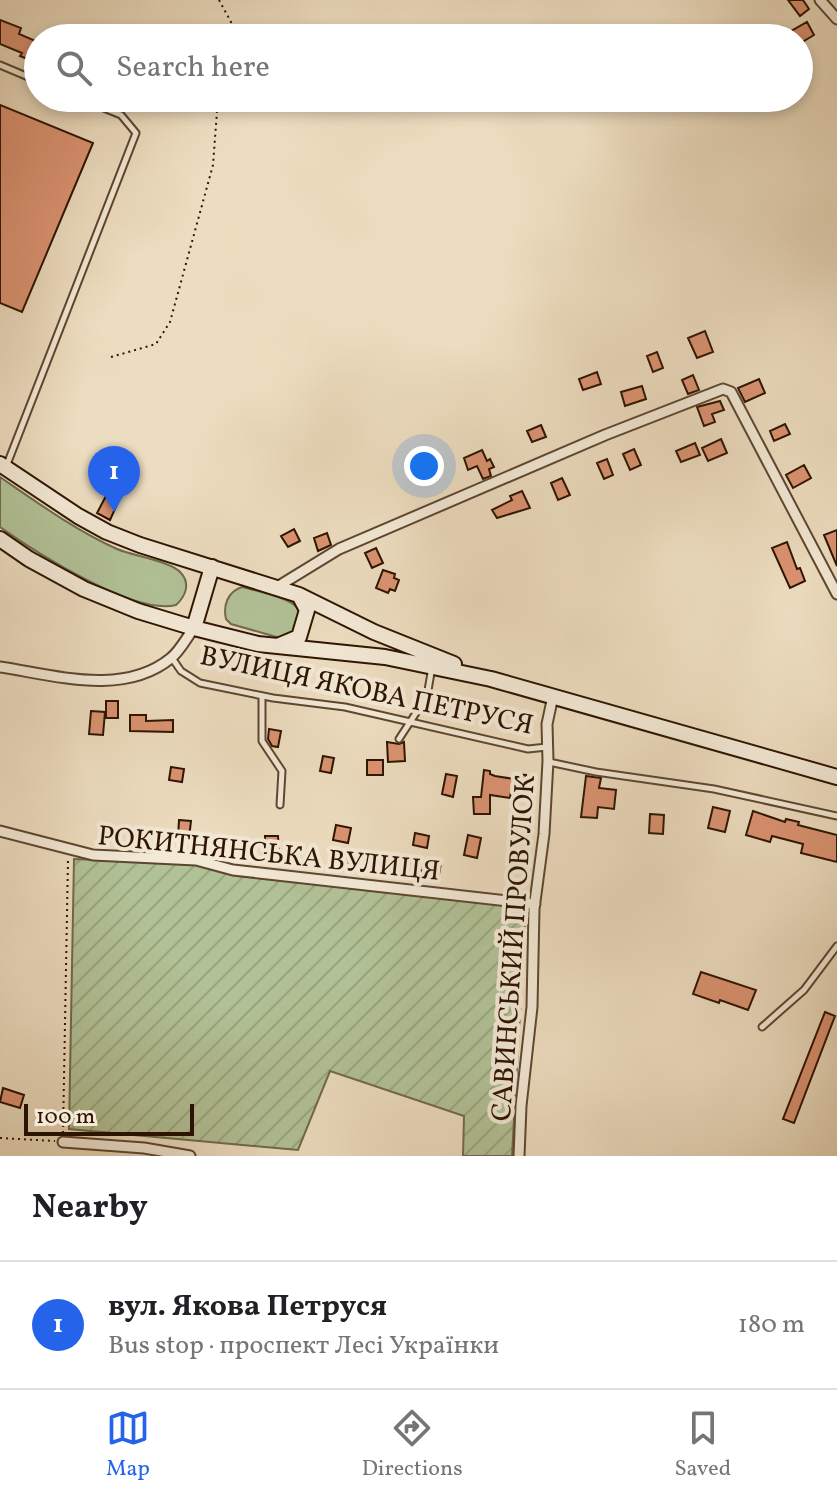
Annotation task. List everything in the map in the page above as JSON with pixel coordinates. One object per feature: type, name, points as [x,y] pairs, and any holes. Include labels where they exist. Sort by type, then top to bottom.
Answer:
[{"type":"street","points":[[820,0],[837,19]]},
{"type":"street","points":[[277,587],[339,549],[605,435],[723,389],[731,392],[837,594]]},
{"type":"street","points":[[3,466],[107,532],[299,595],[392,640],[491,679]]},
{"type":"street","points":[[0,539],[84,589],[138,611],[194,628],[276,647],[370,655],[491,679],[837,777]]},
{"type":"street","points":[[172,658],[194,628],[212,567]]},
{"type":"street","points":[[276,647],[299,637],[307,610],[299,595]]},
{"type":"street","name":"ВУЛИЦЯ ЯКОВА ПЕТРУСЯ","points":[[0,667],[91,680],[118,680],[148,671],[172,658]]},
{"type":"street","name":"САВИНСЬКИЙ ПРОВУЛОК","points":[[519,1156],[532,1007],[535,904],[544,834],[547,724],[553,696]]},
{"type":"street","name":"РОКИТНЯНСЬКА ВУЛИЦЯ","points":[[0,831],[93,855],[196,860],[233,870],[535,904]]},
{"type":"street","points":[[63,1142],[144,1148],[190,1156]]},
{"type":"lane","points":[[0,65],[24,75]]},
{"type":"lane","points":[[3,466],[136,133],[121,115],[114,112]]},
{"type":"lane","name":"ВУЛИЦЯ ЯКОВА ПЕТРУСЯ","points":[[172,658],[181,671],[200,683],[262,696],[345,707],[528,749],[547,747]]},
{"type":"lane","points":[[399,739],[427,696],[432,666]]},
{"type":"lane","points":[[262,696],[262,741],[282,771],[280,805]]},
{"type":"lane","name":"ВУЛИЦЯ ЯКОВА ПЕТРУСЯ","points":[[548,761],[596,772],[714,789],[837,816]]},
{"type":"lane","points":[[762,1027],[804,990],[837,946]]},
{"type":"path","points":[[219,0],[230,24]]},
{"type":"path","points":[[111,357],[156,344],[170,322],[213,165],[217,112]]},
{"type":"path","points":[[0,1138],[63,1142],[68,849]]},
{"type":"green space","points":[[0,477],[101,542],[176,569],[186,582],[182,598],[176,605],[158,606],[136,601],[85,579],[16,538],[0,527]]},
{"type":"green space","points":[[242,587],[295,605],[299,614],[298,630],[280,638],[231,624],[226,619],[226,604],[233,592]]},
{"type":"green space","points":[[74,859],[197,864],[239,876],[526,905],[512,1156],[463,1156],[464,1116],[330,1071],[298,1150],[69,1129]]},
{"type":"building","points":[[788,0],[803,0],[809,9],[800,16]]},
{"type":"building","points":[[0,20],[21,28],[19,34],[24,36],[24,58],[20,56],[22,53],[0,44]]},
{"type":"building","points":[[0,105],[93,143],[22,312],[0,303]]},
{"type":"building","points":[[705,331],[713,352],[697,358],[688,338]]},
{"type":"building","points":[[657,352],[663,368],[653,372],[647,356]]},
{"type":"building","points":[[597,372],[601,384],[583,390],[579,379]]},
{"type":"building","points":[[693,375],[699,390],[688,394],[682,380]]},
{"type":"building","points":[[759,379],[765,393],[745,402],[738,388]]},
{"type":"building","points":[[642,386],[646,399],[625,406],[621,392]]},
{"type":"building","points":[[720,401],[724,410],[712,414],[715,422],[704,426],[697,407]]},
{"type":"building","points":[[785,424],[790,434],[774,441],[770,431]]},
{"type":"building","points":[[541,425],[546,437],[532,442],[527,431]]},
{"type":"building","points":[[721,439],[727,453],[708,461],[702,448]]},
{"type":"building","points":[[695,443],[700,455],[681,462],[676,451]]},
{"type":"building","points":[[634,449],[641,465],[630,470],[623,454]]},
{"type":"building","points":[[482,450],[494,467],[489,469],[491,476],[483,479],[477,466],[468,470],[464,458]]},
{"type":"building","points":[[607,459],[613,475],[604,479],[597,463]]},
{"type":"building","points":[[804,465],[811,478],[793,488],[786,475]]},
{"type":"building","points":[[562,478],[570,495],[558,500],[551,483]]},
{"type":"building","points":[[522,491],[530,508],[497,518],[492,510]]},
{"type":"building","points":[[107,494],[119,500],[110,520],[97,513]]},
{"type":"building","points":[[294,529],[300,541],[288,547],[281,536]]},
{"type":"building","points":[[837,530],[837,566],[824,535]]},
{"type":"building","points":[[327,533],[331,545],[318,551],[314,538]]},
{"type":"building","points":[[787,542],[805,581],[790,588],[772,548]]},
{"type":"building","points":[[376,548],[383,563],[372,568],[365,553]]},
{"type":"building","points":[[383,570],[395,574],[394,578],[399,580],[395,591],[390,589],[388,593],[376,588]]},
{"type":"building","points":[[106,701],[118,701],[118,718],[106,718]]},
{"type":"building","points":[[91,711],[105,712],[103,735],[89,734]]},
{"type":"building","points":[[130,715],[146,715],[146,721],[173,720],[173,732],[130,731]]},
{"type":"building","points":[[269,729],[281,731],[278,747],[272,746],[268,739]]},
{"type":"building","points":[[387,742],[404,742],[405,761],[388,762]]},
{"type":"building","points":[[323,756],[334,758],[331,773],[320,771]]},
{"type":"building","points":[[367,760],[383,760],[383,775],[367,775]]},
{"type":"building","points":[[171,767],[184,769],[182,782],[169,780]]},
{"type":"building","points":[[484,770],[495,776],[514,779],[514,774],[526,775],[524,792],[511,791],[510,798],[490,795],[490,814],[474,814],[473,797],[481,797]]},
{"type":"building","points":[[446,774],[457,776],[453,797],[442,794]]},
{"type":"building","points":[[586,776],[601,778],[599,788],[616,790],[614,809],[598,807],[597,818],[581,817]]},
{"type":"building","points":[[713,807],[730,811],[725,832],[708,828]]},
{"type":"building","points":[[753,811],[837,835],[837,862],[801,853],[803,844],[772,836],[770,842],[746,835]]},
{"type":"building","points":[[650,814],[664,815],[663,834],[649,833]]},
{"type":"building","points":[[179,820],[191,821],[189,838],[178,837]]},
{"type":"building","points":[[336,825],[351,828],[348,843],[333,840]]},
{"type":"building","points":[[415,833],[429,836],[427,848],[413,845]]},
{"type":"building","points":[[468,835],[481,838],[477,858],[464,855]]},
{"type":"building","points":[[265,836],[278,836],[279,852],[265,853]]},
{"type":"building","points":[[339,854],[350,855],[349,871],[338,870]]},
{"type":"building","points":[[419,859],[441,863],[439,874],[417,870]]},
{"type":"building","points":[[403,862],[415,864],[413,880],[400,878]]},
{"type":"building","points":[[701,972],[756,990],[748,1010],[693,994]]},
{"type":"building","points":[[825,1012],[835,1016],[794,1123],[783,1119]]},
{"type":"building","points":[[3,1088],[24,1095],[20,1108],[0,1102]]},
{"type":"place","name":"вул. Якова Петруся","points":[[114,512]]}]
